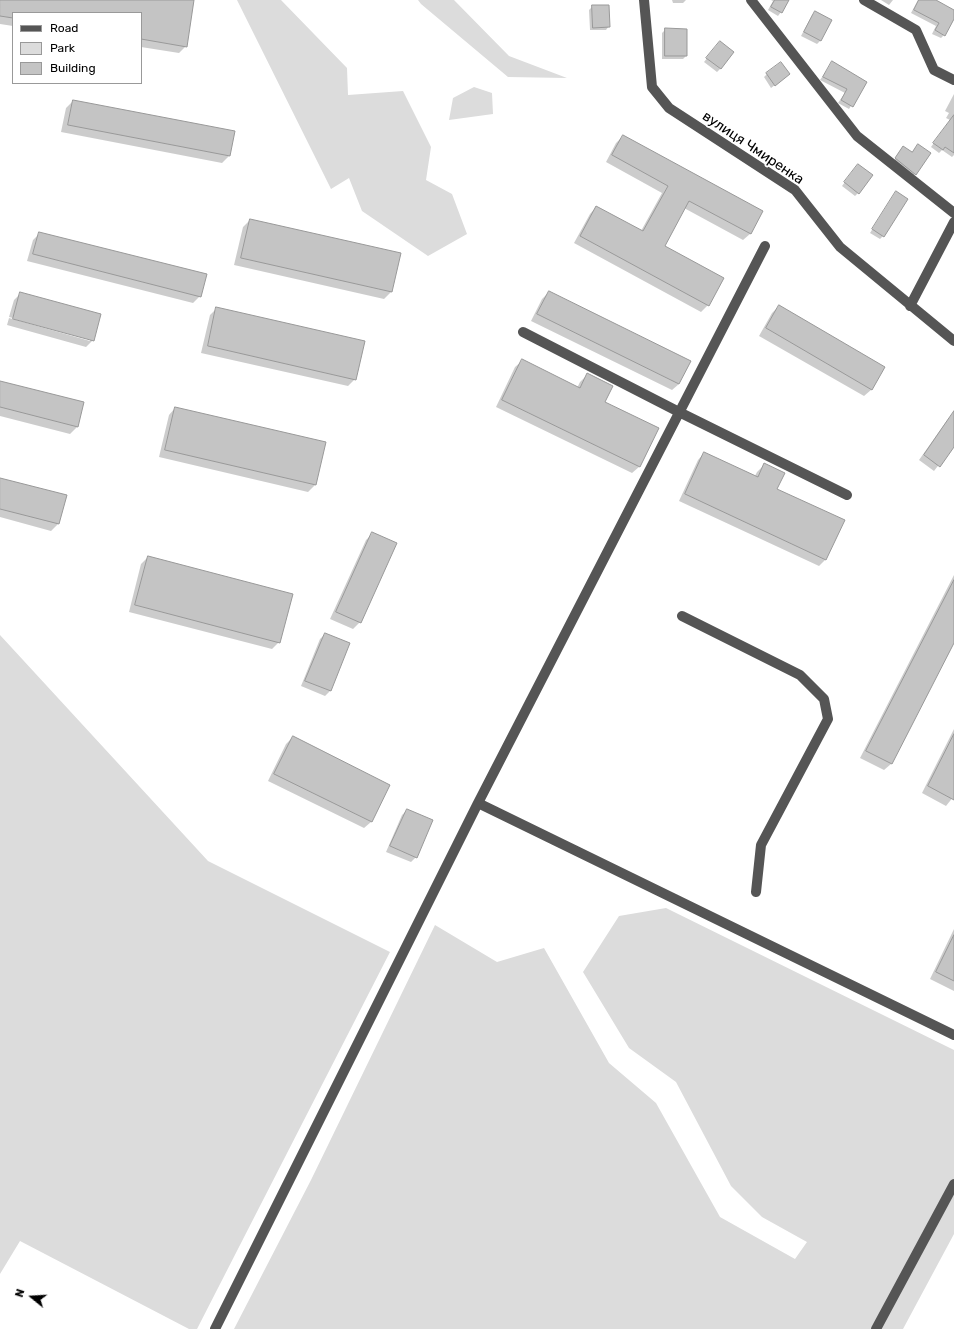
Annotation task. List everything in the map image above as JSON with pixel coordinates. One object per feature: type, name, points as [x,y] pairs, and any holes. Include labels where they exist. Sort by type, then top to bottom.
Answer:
[{"type":"street","name":"вулиця Чмиренка","points":[[644,0],[652,87],[669,108],[795,190],[840,247],[954,341]]},
{"type":"street","points":[[751,0],[857,136],[954,213]]},
{"type":"street","points":[[864,0],[916,30],[934,70],[954,80]]},
{"type":"street","points":[[910,306],[954,222]]},
{"type":"street","points":[[215,1329],[478,803],[765,246]]},
{"type":"street","points":[[523,332],[679,412],[847,495]]},
{"type":"street","points":[[682,616],[800,675],[824,699],[828,719],[761,845],[756,892]]},
{"type":"street","points":[[478,803],[954,1035]]},
{"type":"street","points":[[876,1329],[954,1184]]},
{"type":"green space","points":[[237,0],[281,0],[347,68],[348,95],[403,91],[431,147],[426,180],[452,194],[467,234],[428,256],[362,211],[349,178],[331,189]]},
{"type":"green space","points":[[418,0],[454,0],[509,56],[567,78],[508,77]]},
{"type":"green space","points":[[474,87],[492,93],[493,114],[449,120],[453,98]]},
{"type":"green space","points":[[0,635],[208,861],[390,952],[197,1329],[189,1329],[20,1241],[0,1274]]},
{"type":"green space","points":[[666,908],[954,1050],[954,1234],[903,1329],[234,1329],[311,1180],[435,925],[497,962],[544,948],[609,1063],[656,1103],[720,1217],[795,1259],[807,1242],[762,1217],[731,1186],[676,1082],[629,1048],[583,972],[619,916]]},
{"type":"building","points":[[0,0],[194,0],[187,47],[142,39],[142,12],[12,12],[12,18],[0,16]]},
{"type":"building","points":[[775,0],[789,0],[782,13],[771,7]]},
{"type":"building","points":[[919,0],[936,0],[954,10],[954,19],[945,36],[935,30],[939,23],[914,10]]},
{"type":"building","points":[[592,5],[609,5],[610,27],[593,28]]},
{"type":"building","points":[[815,11],[832,20],[821,41],[804,32]]},
{"type":"building","points":[[665,28],[687,29],[687,56],[665,56]]},
{"type":"building","points":[[720,41],[734,52],[721,69],[706,58]]},
{"type":"building","points":[[832,61],[867,82],[853,107],[841,100],[847,89],[823,77]]},
{"type":"building","points":[[781,62],[790,74],[775,86],[766,73]]},
{"type":"building","points":[[73,100],[235,131],[230,156],[68,125]]},
{"type":"building","points":[[954,115],[954,153],[945,147],[943,150],[933,143]]},
{"type":"building","points":[[623,135],[763,211],[751,234],[689,201],[665,246],[724,278],[709,306],[580,236],[596,206],[643,231],[668,186],[612,155]]},
{"type":"building","points":[[918,144],[931,153],[916,175],[895,158],[903,146],[912,152]]},
{"type":"building","points":[[858,164],[873,175],[859,194],[844,182]]},
{"type":"building","points":[[896,191],[908,199],[884,237],[872,229]]},
{"type":"building","points":[[250,219],[401,253],[392,292],[241,258]]},
{"type":"building","points":[[39,232],[207,274],[201,297],[33,254]]},
{"type":"building","points":[[549,291],[691,361],[679,384],[537,314]]},
{"type":"building","points":[[20,292],[101,314],[94,341],[13,319]]},
{"type":"building","points":[[779,305],[885,367],[872,390],[766,328]]},
{"type":"building","points":[[216,307],[365,341],[356,380],[208,346]]},
{"type":"building","points":[[522,359],[580,388],[587,373],[613,386],[605,402],[659,428],[640,467],[502,400]]},
{"type":"building","points":[[0,381],[84,402],[78,427],[0,407]]},
{"type":"building","points":[[175,407],[326,442],[316,485],[165,450]]},
{"type":"building","points":[[954,411],[954,447],[940,467],[924,455]]},
{"type":"building","points":[[704,452],[758,477],[764,463],[785,473],[777,489],[845,520],[826,560],[685,494]]},
{"type":"building","points":[[0,478],[67,495],[59,524],[0,509]]},
{"type":"building","points":[[372,532],[397,543],[361,623],[336,612]]},
{"type":"building","points":[[148,556],[293,594],[280,643],[135,605]]},
{"type":"building","points":[[954,580],[954,643],[892,764],[866,751]]},
{"type":"building","points":[[325,633],[350,643],[331,691],[305,681]]},
{"type":"building","points":[[954,734],[954,800],[928,786]]},
{"type":"building","points":[[293,736],[390,785],[372,822],[274,774]]},
{"type":"building","points":[[407,809],[433,820],[417,858],[390,846]]},
{"type":"building","points":[[954,935],[954,981],[936,972]]}]
